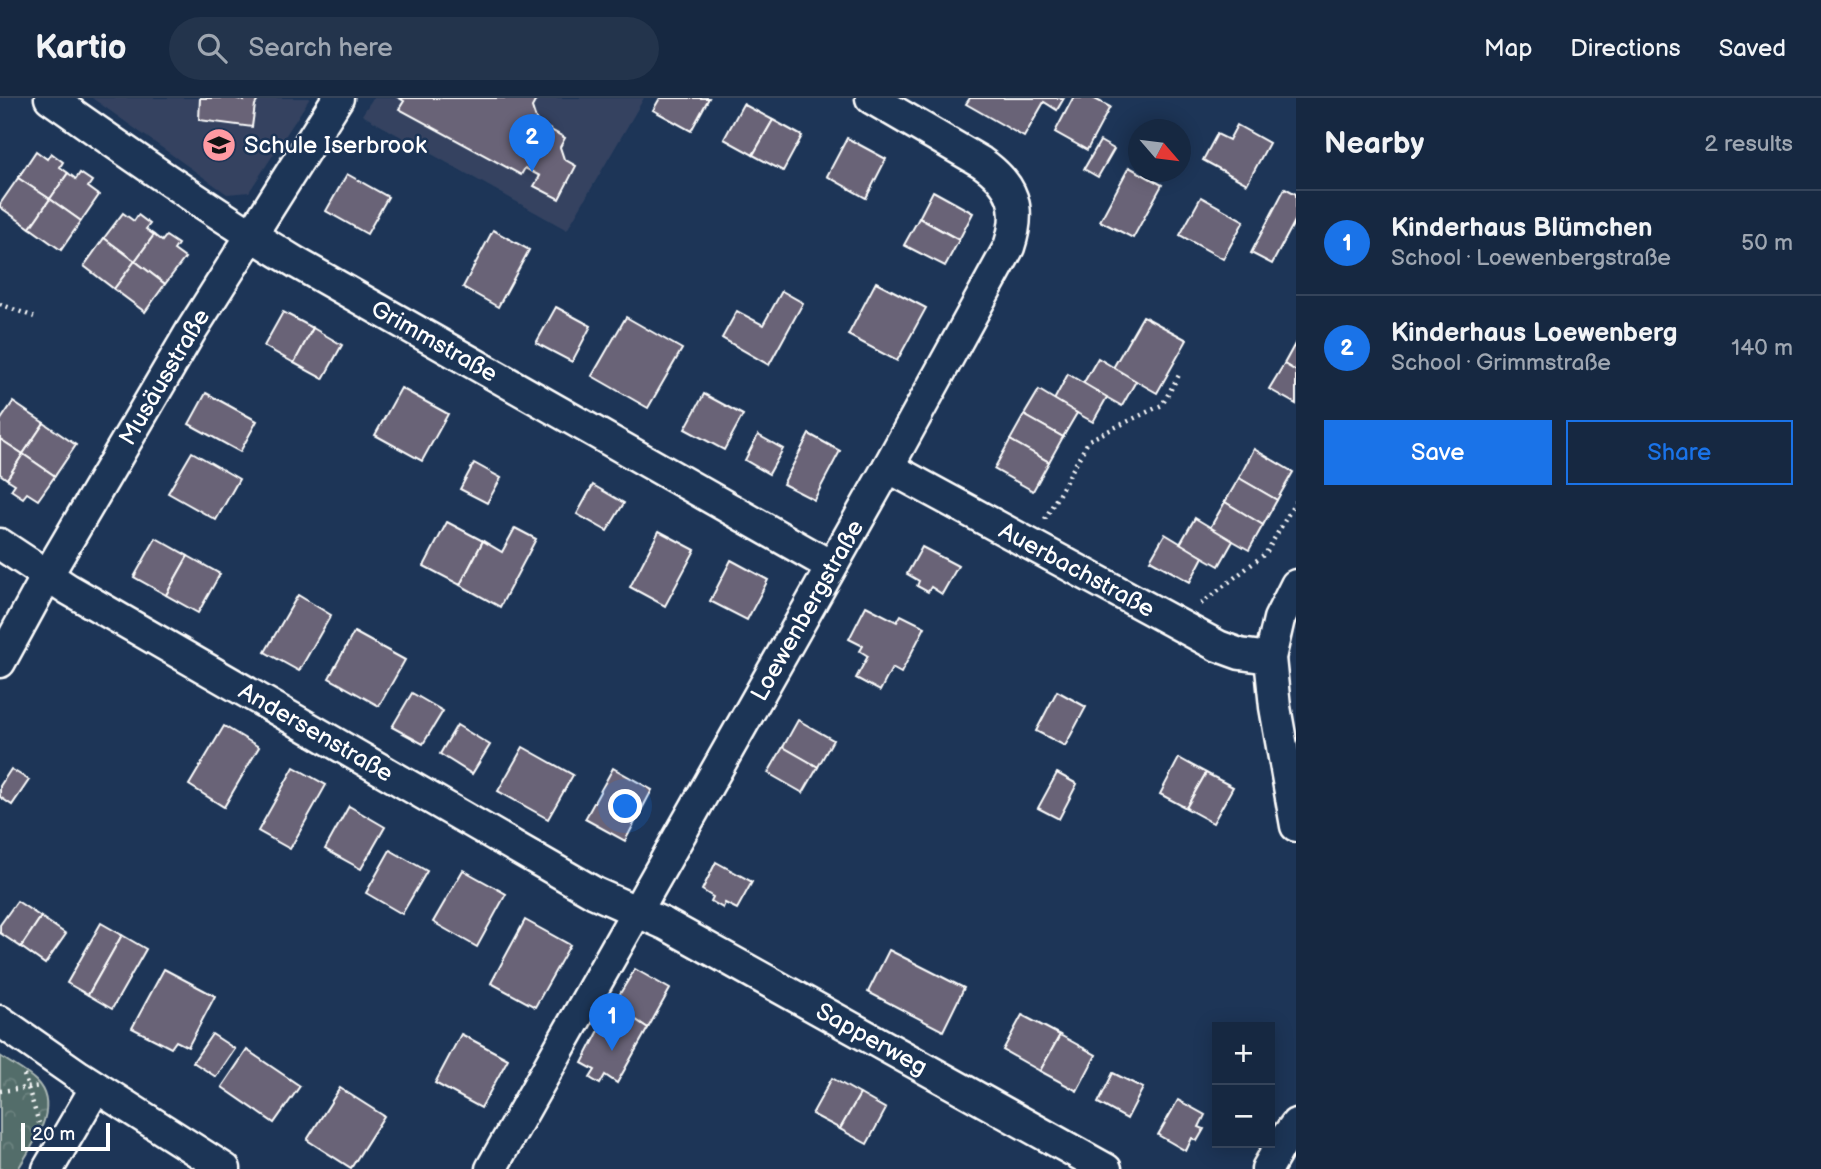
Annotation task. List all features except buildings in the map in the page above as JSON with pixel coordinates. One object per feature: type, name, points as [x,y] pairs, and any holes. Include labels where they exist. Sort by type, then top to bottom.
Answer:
[{"type":"street","name":"Grimmstraße","points":[[50,98],[251,235],[297,263],[831,566]]},
{"type":"street","name":"Musäusstraße","points":[[0,662],[47,576],[191,331],[338,98]]},
{"type":"street","name":"Loewenbergstraße","points":[[491,1169],[888,467],[1009,247],[1015,228],[1016,211],[1012,196],[994,171],[871,98]]},
{"type":"street","name":"Auerbachstraße","points":[[888,467],[1218,646],[1270,658]]},
{"type":"street","name":"Andersenstraße","points":[[0,544],[47,576],[595,892],[637,912]]},
{"type":"street","points":[[1296,585],[1279,619],[1270,658],[1275,707],[1296,827]]},
{"type":"street","name":"Sapperweg","points":[[637,912],[665,924],[1106,1169]]},
{"type":"street","points":[[0,1021],[96,1087],[225,1169]]},
{"type":"street","points":[[48,1169],[96,1087]]},
{"type":"street","points":[[1267,1169],[1296,1124]]},
{"type":"path","points":[[0,304],[34,317]]},
{"type":"path","points":[[1031,544],[1089,440],[1162,405],[1179,375]]},
{"type":"path","points":[[1176,623],[1266,553],[1296,501]]},
{"type":"path","points":[[21,1068],[41,1131]]},
{"type":"path","points":[[0,1091],[42,1086]]},
{"type":"shaded area","name":"Schule Iserbrook","points":[[92,98],[310,98],[249,192],[227,194]]},
{"type":"shaded area","points":[[373,98],[644,98],[567,230],[362,115]]},
{"type":"green space","points":[[0,1056],[36,1081],[46,1102],[46,1114],[37,1137],[18,1169],[0,1169]]},
{"type":"place","name":"Schule Iserbrook","points":[[219,145]]},
{"type":"place","name":"Kinderhaus Loewenberg","points":[[532,172]]},
{"type":"place","name":"Kinderhaus Blümchen","points":[[612,1051]]}]
